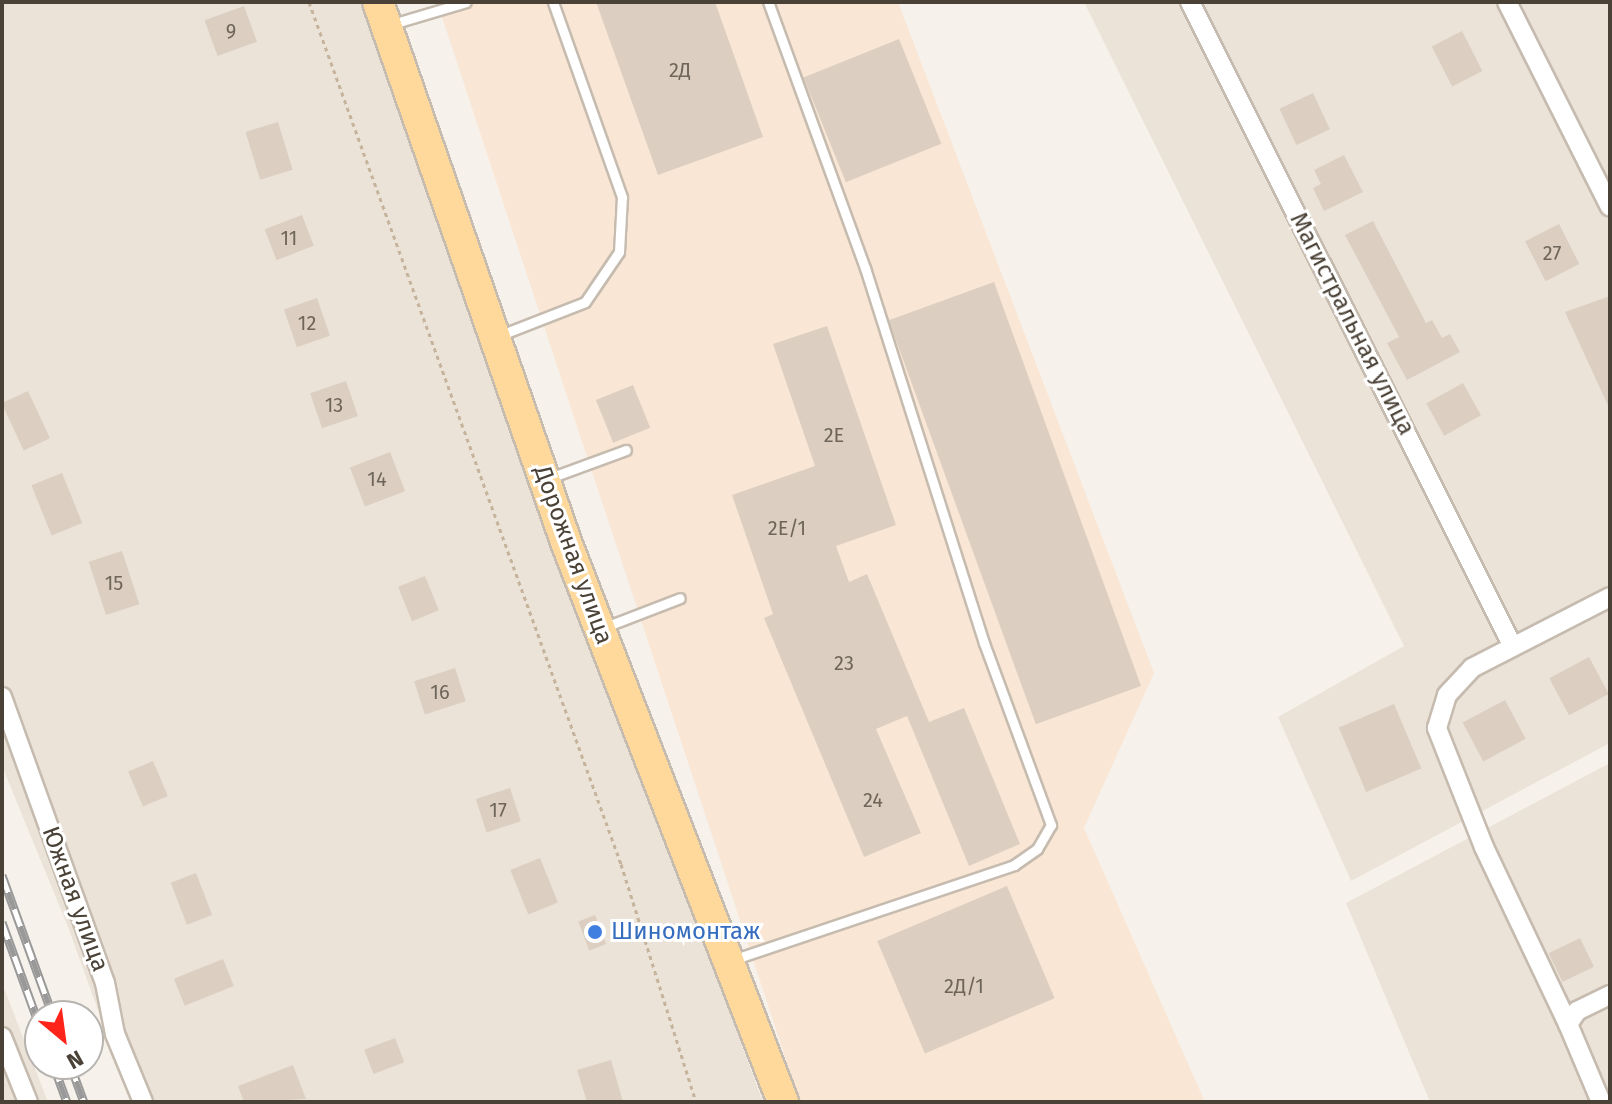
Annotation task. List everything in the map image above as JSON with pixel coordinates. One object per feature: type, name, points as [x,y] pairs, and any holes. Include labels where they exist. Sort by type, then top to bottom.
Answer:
[{"type":"main road","name":"Дорожная улица","points":[[381,14],[544,480],[783,1102]]},
{"type":"street","name":"Магистральная улица","points":[[1190,2],[1513,647]]},
{"type":"street","points":[[1507,2],[1610,207]]},
{"type":"street","points":[[1601,1102],[1568,1024],[1484,847],[1437,728],[1447,695],[1472,668],[1610,597]]},
{"type":"street","name":"Южная улица","points":[[2,697],[105,983],[115,1034],[143,1102]]},
{"type":"street","points":[[1568,1024],[1577,1011],[1610,995]]},
{"type":"street","points":[[2,1037],[28,1102]]},
{"type":"lane","points":[[381,14],[466,2]]},
{"type":"lane","points":[[494,338],[585,302],[619,252],[622,197],[553,2]]},
{"type":"lane","points":[[729,961],[1014,865],[1037,849],[1051,825],[984,643],[865,268],[768,2]]},
{"type":"lane","points":[[544,480],[626,450]]},
{"type":"lane","points":[[600,629],[680,598]]},
{"type":"path","points":[[309,2],[621,864],[696,1102]]},
{"type":"shaded area","points":[[2,2],[374,2],[524,457],[763,1102],[131,1102],[104,1027],[104,1000],[94,1000],[2,766]]},
{"type":"shaded area","points":[[437,2],[898,2],[1154,673],[1084,828],[1205,1102],[800,1102]]},
{"type":"shaded area","points":[[1084,2],[1610,2],[1610,743],[1351,881],[1278,717],[1404,646]]},
{"type":"shaded area","points":[[1610,763],[1610,1102],[1430,1102],[1346,903]]},
{"type":"shaded area","points":[[2,983],[24,1040],[24,1080],[39,1080],[48,1102],[2,1102]]},
{"type":"building","points":[[596,2],[715,2],[763,137],[658,175]]},
{"type":"building","points":[[244,6],[257,42],[218,56],[205,20]]},
{"type":"building","points":[[1462,31],[1482,71],[1452,87],[1432,46]]},
{"type":"building","points":[[899,39],[941,144],[846,182],[804,78]]},
{"type":"building","points":[[1313,93],[1330,129],[1296,145],[1279,109]]},
{"type":"building","points":[[278,122],[293,170],[260,180],[245,132]]},
{"type":"building","points":[[1344,155],[1363,192],[1324,211],[1313,188],[1321,184],[1314,170]]},
{"type":"building","points":[[302,215],[314,246],[276,260],[265,229]]},
{"type":"building","points":[[1373,221],[1426,323],[1432,320],[1442,338],[1450,334],[1460,352],[1407,380],[1387,343],[1399,337],[1345,235]]},
{"type":"building","points":[[1559,224],[1579,264],[1546,281],[1525,241]]},
{"type":"building","points":[[994,282],[1141,686],[1036,724],[889,320]]},
{"type":"building","points":[[1610,296],[1610,410],[1565,312]]},
{"type":"building","points":[[317,298],[330,336],[297,347],[284,309]]},
{"type":"building","points":[[827,326],[896,525],[836,546],[849,582],[867,574],[929,722],[964,708],[1020,844],[969,866],[907,716],[876,729],[921,833],[864,857],[764,618],[773,614],[732,495],[815,466],[773,344]]},
{"type":"building","points":[[346,381],[358,416],[322,428],[310,393]]},
{"type":"building","points":[[1463,383],[1481,415],[1444,436],[1426,403]]},
{"type":"building","points":[[633,385],[650,428],[613,443],[596,400]]},
{"type":"building","points":[[28,391],[50,438],[24,450],[2,403]]},
{"type":"building","points":[[390,452],[405,491],[365,507],[350,467]]},
{"type":"building","points":[[62,473],[82,523],[52,535],[31,485]]},
{"type":"building","points":[[122,551],[139,604],[106,615],[89,562]]},
{"type":"building","points":[[425,576],[439,610],[412,621],[398,587]]},
{"type":"building","points":[[1589,657],[1609,694],[1569,715],[1549,678]]},
{"type":"building","points":[[455,668],[466,701],[425,715],[414,681]]},
{"type":"building","points":[[1505,700],[1526,739],[1483,761],[1463,723]]},
{"type":"building","points":[[1394,704],[1421,768],[1366,792],[1339,727]]},
{"type":"building","points":[[153,761],[168,796],[143,807],[128,772]]},
{"type":"building","points":[[510,788],[521,821],[487,832],[476,799]]},
{"type":"building","points":[[540,858],[558,903],[528,914],[510,870]]},
{"type":"building","points":[[196,873],[212,915],[187,925],[171,883]]},
{"type":"building","points":[[1007,886],[1055,998],[925,1053],[877,941]]},
{"type":"building","points":[[595,915],[606,944],[589,950],[578,921]]},
{"type":"building","points":[[1580,938],[1594,967],[1563,982],[1549,953]]},
{"type":"building","points":[[223,959],[234,986],[185,1006],[174,979]]},
{"type":"building","points":[[395,1038],[404,1062],[374,1074],[364,1050]]},
{"type":"building","points":[[611,1060],[623,1102],[587,1102],[577,1070]]},
{"type":"building","points":[[293,1065],[306,1099],[244,1102],[238,1086]]},
{"type":"railway","points":[[2,875],[47,1000]]},
{"type":"railway","points":[[2,922],[30,1000]]},
{"type":"railway","points":[[59,1080],[67,1102]]},
{"type":"railway","points":[[76,1080],[84,1102]]},
{"type":"place","name":"Шиномонтаж","points":[[595,932]]}]
